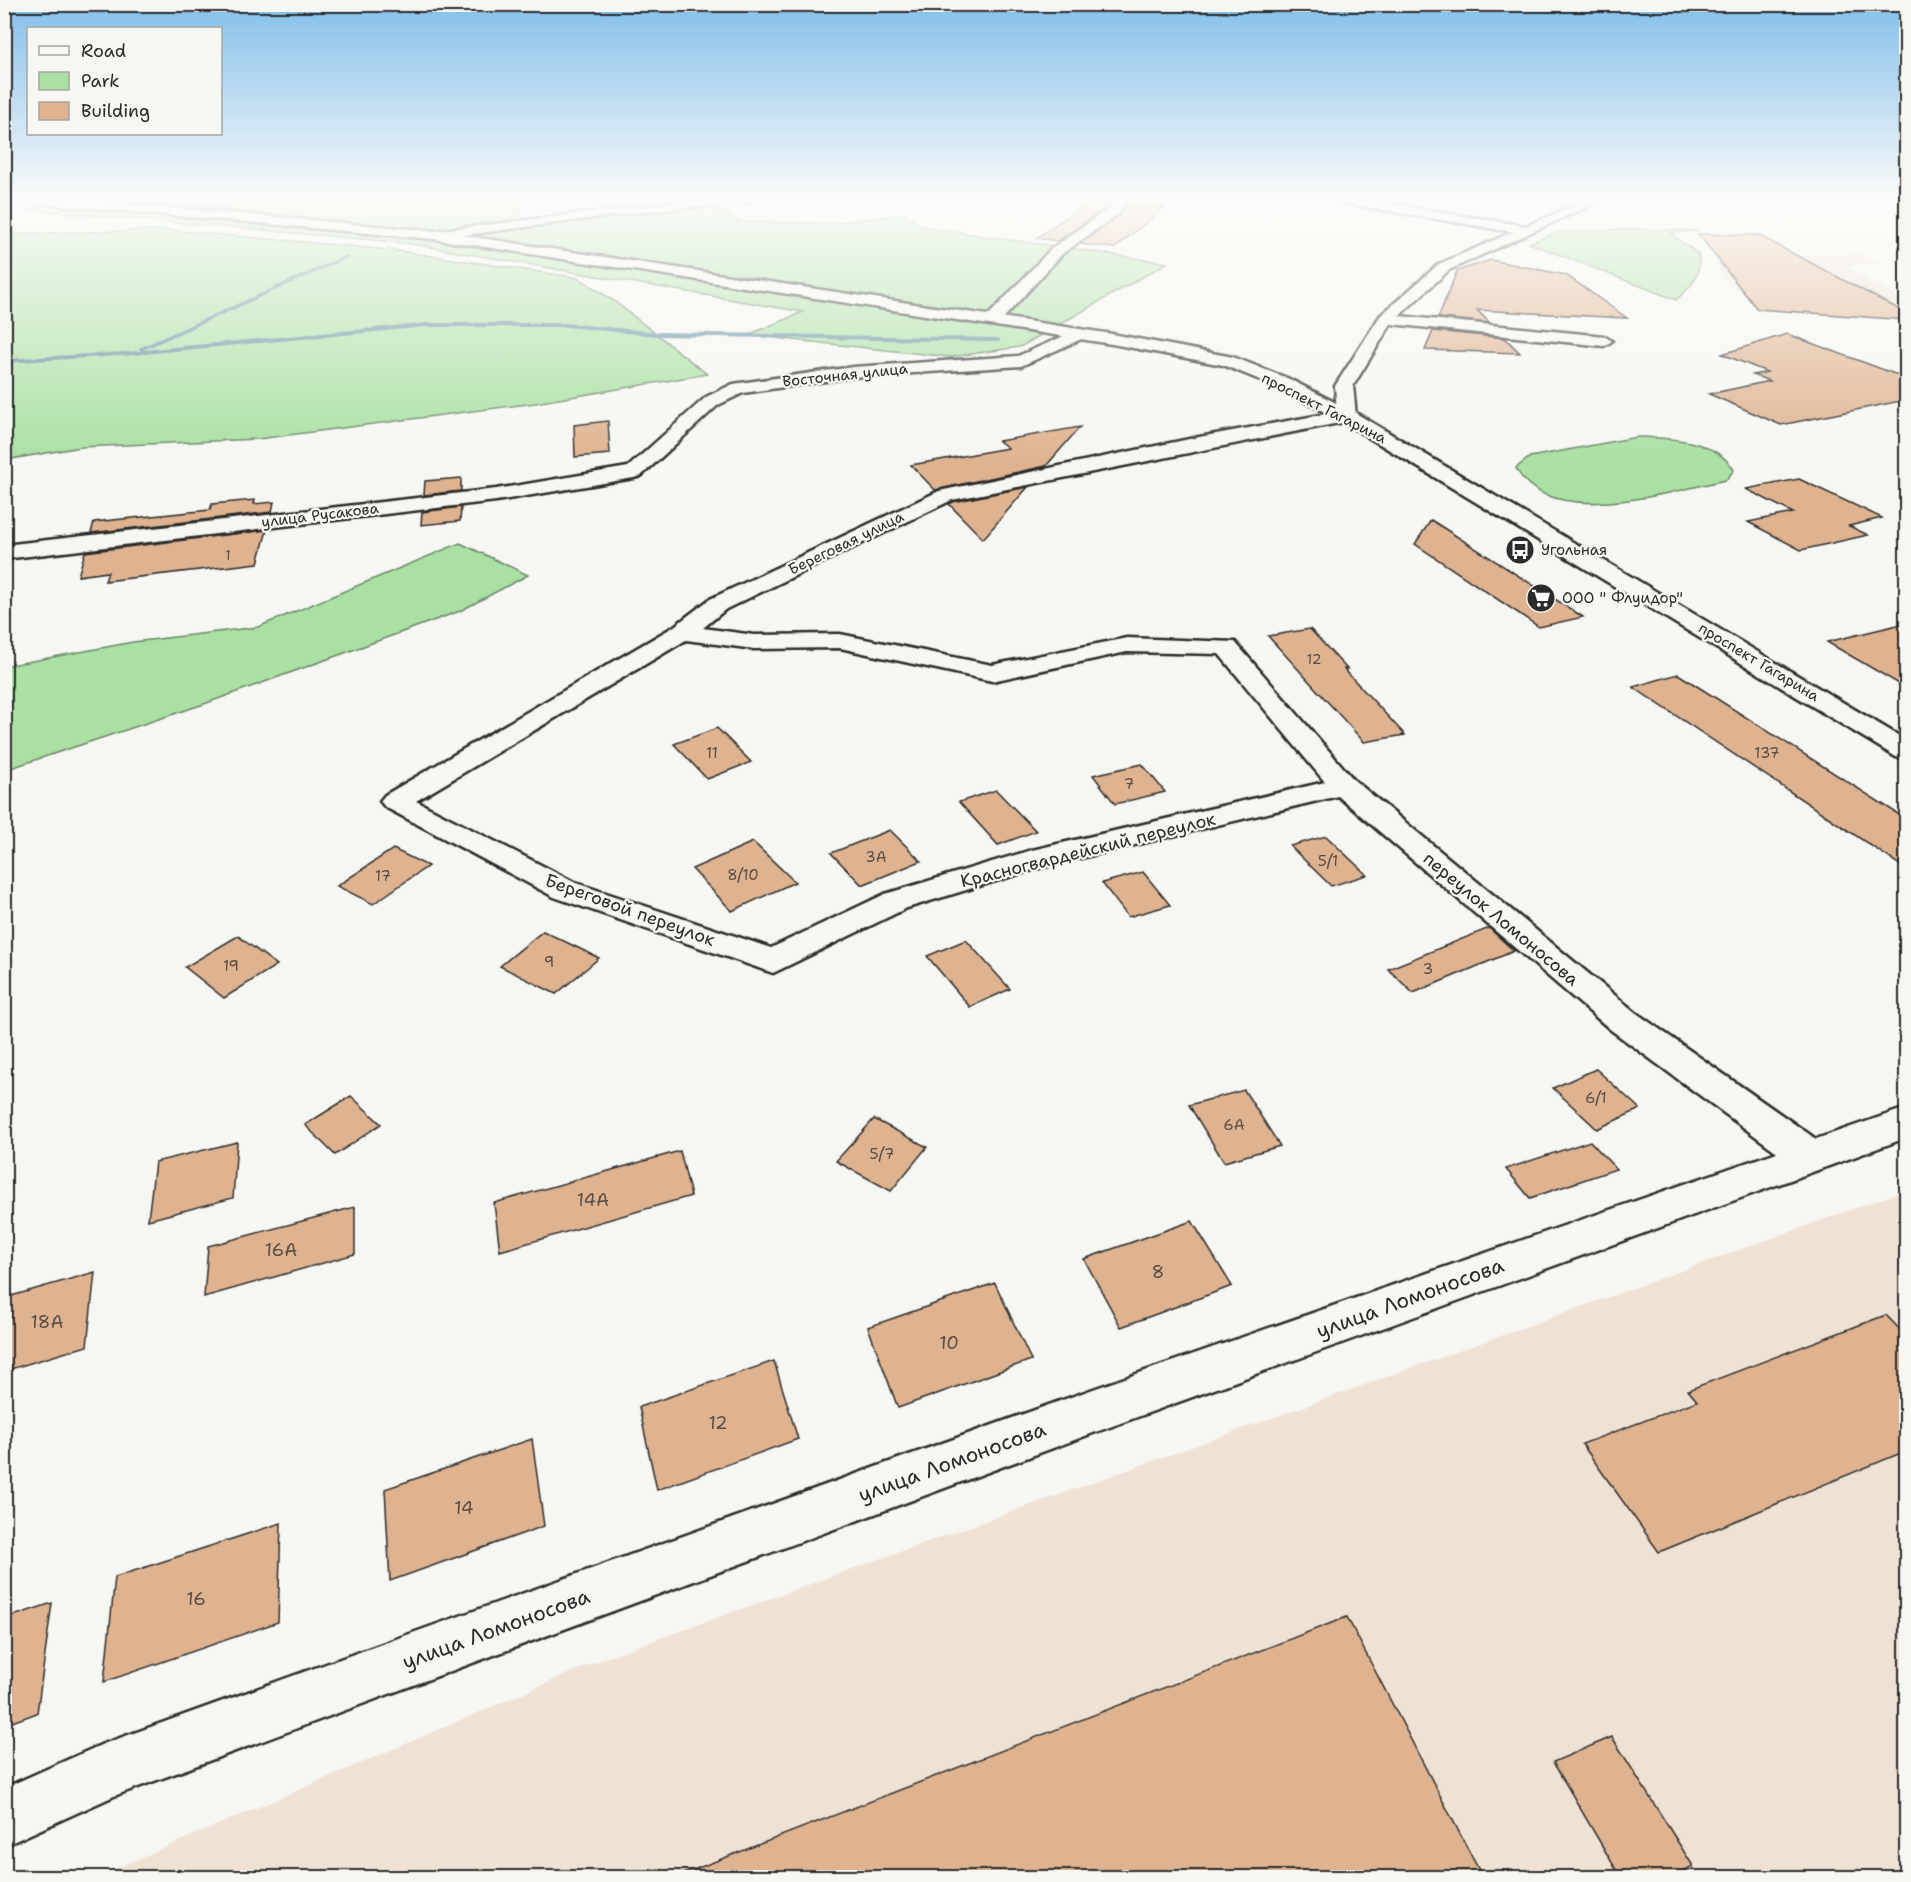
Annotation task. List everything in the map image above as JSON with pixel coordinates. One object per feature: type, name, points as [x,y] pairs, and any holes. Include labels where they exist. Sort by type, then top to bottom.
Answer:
[{"type":"street","name":"проспект Гагарина","points":[[764,286],[1080,334],[1227,361],[1281,382],[1347,416],[1906,751]]},
{"type":"street","points":[[992,321],[1025,286]]},
{"type":"street","points":[[1347,416],[1344,386],[1386,320],[1423,286]]},
{"type":"street","points":[[1386,320],[1604,341]]},
{"type":"street","name":"Восточная улица","points":[[634,472],[712,401],[738,388],[853,372],[1021,362],[1080,334]]},
{"type":"street","name":"Береговая улица","points":[[395,801],[682,632],[718,604],[946,495],[1199,443],[1347,416]]},
{"type":"street","name":"улица Русакова","points":[[4,552],[496,495],[634,472]]},
{"type":"street","name":"переулок Ломоносова","points":[[682,632],[754,642],[840,641],[992,673],[1126,645],[1226,646],[1344,786],[1623,1022],[1809,1155]]},
{"type":"street","name":"Красногвардейский переулок","points":[[772,962],[896,902],[1032,860],[1344,786]]},
{"type":"street","name":"Береговой переулок","points":[[395,801],[565,890],[772,962]]},
{"type":"street","name":"улица Ломоносова","points":[[4,1818],[103,1772],[1096,1410],[1809,1155],[1906,1123]]},
{"type":"shaded area","points":[[1729,286],[1879,286],[1906,301],[1906,312],[1877,310],[1863,298],[1731,289]]},
{"type":"shaded area","points":[[1906,1190],[1906,1877],[94,1878],[605,1658]]},
{"type":"green space","points":[[5,286],[591,286],[614,301],[707,374],[535,403],[258,439],[81,447],[5,460]]},
{"type":"green space","points":[[652,286],[1127,286],[1020,347],[950,357],[748,335],[803,312]]},
{"type":"green space","points":[[1639,286],[1690,286],[1676,300]]},
{"type":"green space","points":[[1637,437],[1663,438],[1704,446],[1726,460],[1734,470],[1726,480],[1675,492],[1613,502],[1582,502],[1554,498],[1532,487],[1516,468],[1530,457]]},
{"type":"green space","points":[[460,543],[528,575],[460,611],[204,704],[5,770],[5,666],[133,642],[258,627]]},
{"type":"building","points":[[1451,286],[1581,286],[1627,318],[1477,310],[1490,323],[1438,318]]},
{"type":"building","points":[[1739,286],[1854,286],[1906,313],[1906,320],[1757,309]]},
{"type":"building","points":[[1433,331],[1505,338],[1520,353],[1425,350]]},
{"type":"building","points":[[1787,334],[1906,378],[1906,400],[1781,425],[1709,394],[1770,381],[1753,375],[1767,372],[1722,354]]},
{"type":"building","points":[[608,421],[610,454],[575,457],[574,425]]},
{"type":"building","points":[[1080,427],[1046,466],[935,490],[911,465],[1008,448],[999,441]]},
{"type":"building","points":[[461,478],[461,491],[424,495],[425,481]]},
{"type":"building","points":[[1799,479],[1882,518],[1849,526],[1868,535],[1801,550],[1748,522],[1793,513],[1746,489]]},
{"type":"building","points":[[1028,487],[983,539],[949,504],[953,502]]},
{"type":"building","points":[[255,500],[254,504],[274,502],[272,512],[91,533],[94,522],[210,510],[212,504]]},
{"type":"building","points":[[461,507],[460,521],[421,525],[422,512]]},
{"type":"building","points":[[1431,520],[1583,617],[1539,627],[1415,544]]},
{"type":"building","points":[[267,530],[258,563],[105,581],[108,572],[78,576],[85,552]]},
{"type":"building","points":[[1906,623],[1906,688],[1827,642]]},
{"type":"building","points":[[1310,629],[1405,735],[1364,742],[1268,636]]},
{"type":"building","points":[[1678,674],[1906,819],[1906,869],[1633,687]]},
{"type":"building","points":[[717,728],[751,762],[707,779],[674,744]]},
{"type":"building","points":[[1142,764],[1165,792],[1115,804],[1093,775]]},
{"type":"building","points":[[996,790],[1036,831],[998,845],[959,802]]},
{"type":"building","points":[[890,830],[921,861],[862,885],[831,853]]},
{"type":"building","points":[[1326,836],[1367,875],[1331,886],[1290,846]]},
{"type":"building","points":[[753,842],[795,882],[732,911],[692,869]]},
{"type":"building","points":[[393,849],[428,866],[373,904],[337,886]]},
{"type":"building","points":[[1143,872],[1170,905],[1128,917],[1102,883]]},
{"type":"building","points":[[1489,928],[1514,951],[1413,993],[1388,969]]},
{"type":"building","points":[[543,931],[599,958],[556,994],[500,966]]},
{"type":"building","points":[[238,936],[277,965],[224,998],[185,967]]},
{"type":"building","points":[[966,940],[1010,989],[970,1007],[927,956]]},
{"type":"building","points":[[1596,1069],[1640,1109],[1597,1129],[1553,1088]]},
{"type":"building","points":[[1244,1090],[1280,1146],[1224,1162],[1189,1105]]},
{"type":"building","points":[[351,1096],[381,1124],[335,1155],[305,1125]]},
{"type":"building","points":[[874,1119],[927,1147],[891,1191],[836,1161]]},
{"type":"building","points":[[1590,1141],[1616,1169],[1530,1198],[1506,1169]]},
{"type":"building","points":[[237,1142],[233,1198],[148,1220],[155,1162]]},
{"type":"building","points":[[680,1151],[691,1196],[500,1251],[494,1203]]},
{"type":"building","points":[[355,1207],[355,1254],[204,1297],[208,1246]]},
{"type":"building","points":[[1192,1221],[1232,1286],[1121,1327],[1084,1259]]},
{"type":"building","points":[[95,1272],[87,1346],[4,1371],[4,1298]]},
{"type":"building","points":[[995,1283],[1031,1360],[898,1408],[868,1327]]},
{"type":"building","points":[[1886,1315],[1906,1336],[1906,1451],[1659,1552],[1582,1444],[1697,1401],[1688,1390]]},
{"type":"building","points":[[774,1361],[798,1439],[657,1490],[639,1407]]},
{"type":"building","points":[[532,1439],[544,1526],[390,1581],[385,1489]]},
{"type":"building","points":[[281,1523],[278,1622],[104,1682],[115,1577]]},
{"type":"building","points":[[52,1603],[37,1713],[4,1725],[4,1619]]},
{"type":"building","points":[[1347,1617],[1483,1878],[680,1878],[680,1875]]},
{"type":"building","points":[[1612,1737],[1693,1866],[1669,1878],[1621,1878],[1553,1762]]},
{"type":"waterway","points":[[141,349],[282,286]]},
{"type":"waterway","points":[[4,361],[133,353],[427,325],[566,325],[657,334],[998,340]]},
{"type":"place","name":"Угольная","points":[[1520,550]]},
{"type":"place","name":"ООО \" Флуидор\"","points":[[1541,598]]}]
